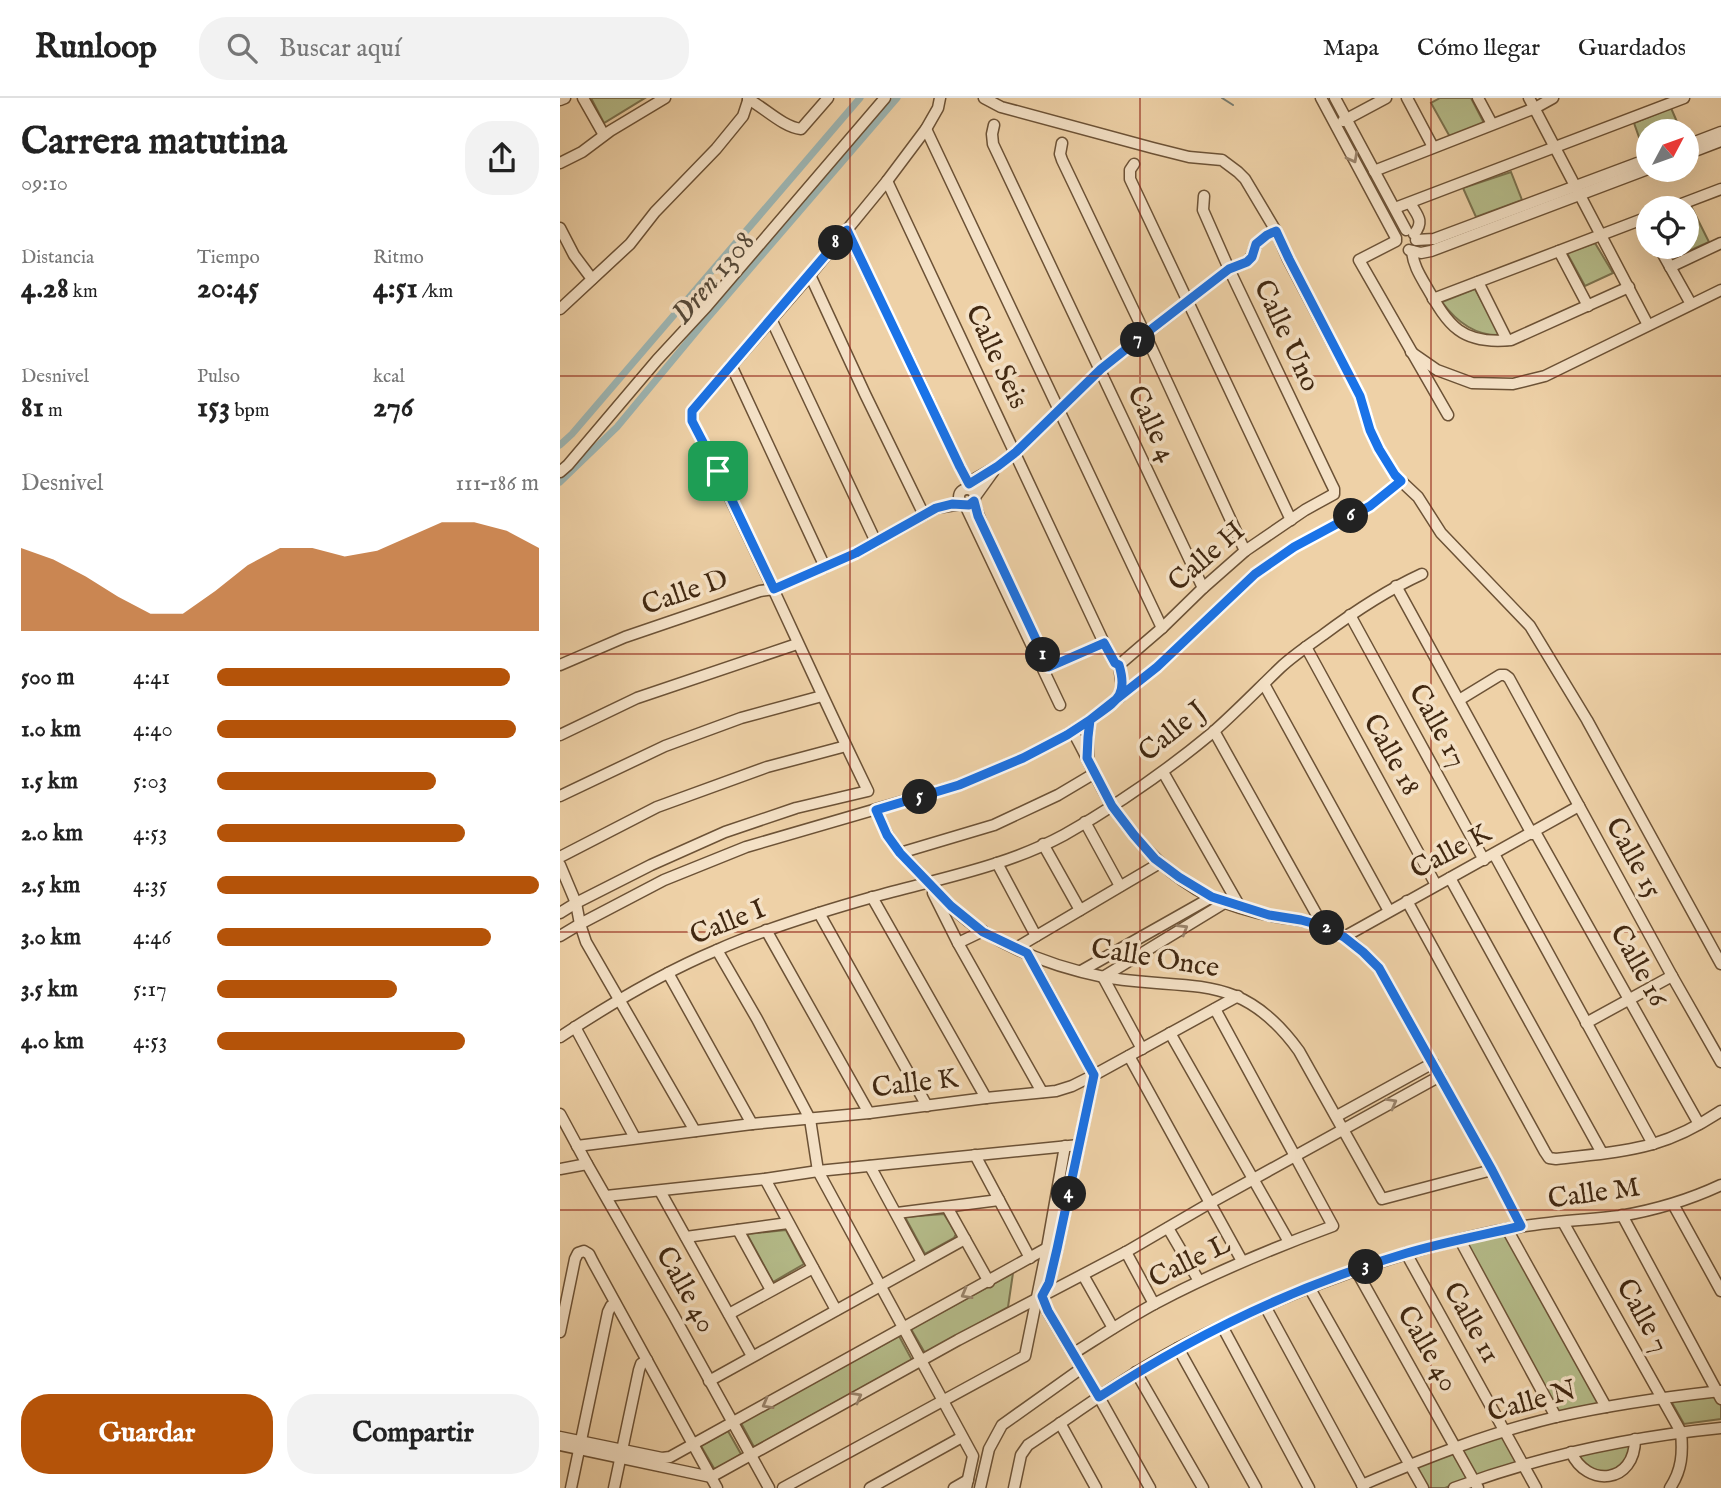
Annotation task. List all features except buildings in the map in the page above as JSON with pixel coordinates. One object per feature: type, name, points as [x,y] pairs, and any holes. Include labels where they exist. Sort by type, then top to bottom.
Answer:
[{"type":"street","points":[[583,98],[604,135]]},
{"type":"street","points":[[560,163],[582,152],[604,135],[665,98]]},
{"type":"street","points":[[560,309],[630,244],[655,212],[716,149],[743,116],[749,98],[784,123],[801,129],[828,98]]},
{"type":"street","points":[[560,472],[885,98]]},
{"type":"street","points":[[560,913],[658,861],[725,832],[796,808],[868,791],[692,421],[692,411],[810,275],[887,180],[926,130],[938,108],[940,98]]},
{"type":"street","points":[[984,98],[1001,107],[1116,139],[1189,157],[1222,160],[1245,179],[1276,231],[1360,396],[1379,449],[1395,475],[1418,497],[1441,533],[1530,626],[1587,720],[1721,964]]},
{"type":"street","points":[[1321,98],[1399,247],[1411,241],[1434,239],[1636,173]]},
{"type":"street","points":[[1335,98],[1411,241],[1415,266],[1451,325],[1482,340],[1507,340],[1629,287]]},
{"type":"street","points":[[1335,125],[1386,98]]},
{"type":"street","points":[[1407,98],[1433,147]]},
{"type":"street","points":[[1478,98],[1492,124]]},
{"type":"street","points":[[1374,171],[1492,124],[1532,103],[1553,98]]},
{"type":"street","points":[[1395,208],[1684,98]]},
{"type":"street","points":[[1532,103],[1648,325]]},
{"type":"street","name":"Calle 4","points":[[994,125],[993,144],[1203,588]]},
{"type":"street","points":[[926,130],[1162,628]]},
{"type":"street","points":[[1699,140],[1721,132]]},
{"type":"street","points":[[1699,149],[1721,141]]},
{"type":"street","points":[[1062,144],[1062,160],[1245,551]]},
{"type":"street","points":[[1133,164],[1130,179],[1291,520]]},
{"type":"street","points":[[1578,190],[1636,164]]},
{"type":"street","name":"Calle Seis","points":[[887,180],[1104,643],[1115,663],[1119,665]]},
{"type":"street","points":[[1699,197],[1721,189]]},
{"type":"street","name":"Calle Uno","points":[[1204,196],[1203,210],[1334,494]]},
{"type":"street","points":[[1410,203],[1420,221],[1411,241]]},
{"type":"street","points":[[1433,299],[1636,224]]},
{"type":"street","points":[[560,228],[574,255],[592,279]]},
{"type":"street","points":[[847,230],[960,467],[965,488],[972,490],[969,502],[1063,704],[1049,667],[969,502]]},
{"type":"street","name":"Calle D","points":[[560,665],[625,637],[760,591],[774,589],[876,542],[936,508],[949,496],[1016,452],[1101,369],[1229,269],[1247,262],[1252,257],[1256,244],[1276,231]]},
{"type":"street","points":[[1411,241],[1399,233],[1396,239],[1359,260],[1448,415]]},
{"type":"street","points":[[1670,267],[1721,243]]},
{"type":"street","points":[[1559,251],[1588,306]]},
{"type":"street","points":[[1666,259],[1691,304]]},
{"type":"street","points":[[810,275],[924,515]]},
{"type":"street","points":[[1478,282],[1507,340]]},
{"type":"street","points":[[1411,352],[1437,370],[1472,383],[1513,384],[1545,376],[1721,290]]},
{"type":"street","points":[[771,319],[876,542]]},
{"type":"street","points":[[731,365],[825,567]]},
{"type":"street","name":"Calle D","points":[[936,508],[969,502],[998,466]]},
{"type":"street","points":[[560,936],[664,880],[746,847],[959,785],[1023,758],[1073,732],[1157,667],[1255,574],[1294,547],[1370,506],[1401,481]]},
{"type":"street","name":"Calle H","points":[[1119,665],[1245,551],[1334,494]]},
{"type":"street","name":"Calle J","points":[[928,882],[997,863],[1043,845],[1112,806],[1163,772],[1214,731],[1283,665],[1306,647],[1395,586],[1422,574]]},
{"type":"street","name":"Calle 16","points":[[1395,586],[1699,1124]]},
{"type":"street","name":"Calle 17","points":[[1350,615],[1483,860]]},
{"type":"street","points":[[1049,667],[1104,643]]},
{"type":"street","points":[[560,734],[637,698],[797,644]]},
{"type":"street","name":"Calle 18","points":[[1306,647],[1436,885]]},
{"type":"street","points":[[1119,665],[1122,686],[1120,698]]},
{"type":"street","name":"Calle 15","points":[[1459,700],[1500,675],[1508,678],[1721,1062]]},
{"type":"street","points":[[1264,684],[1389,911]]},
{"type":"street","points":[[560,796],[678,741],[741,718],[822,696]]},
{"type":"street","points":[[1087,758],[1090,720]]},
{"type":"street","points":[[1214,731],[1323,926]]},
{"type":"street","points":[[1073,732],[1112,806],[1160,863],[1212,897],[1269,915],[1323,926],[1344,937],[1379,968],[1521,1226]]},
{"type":"street","points":[[560,857],[657,807],[767,767],[846,746]]},
{"type":"street","points":[[1163,772],[1240,907]]},
{"type":"street","points":[[900,853],[994,824],[1058,795],[1095,773]]},
{"type":"street","name":"Calle K","points":[[1344,937],[1579,806]]},
{"type":"street","name":"Calle Once","points":[[876,810],[887,835],[900,853],[951,906],[983,932],[1067,968],[1103,976],[1219,990],[1238,996],[1273,1019],[1299,1051],[1382,1199],[1492,1170]]},
{"type":"street","points":[[1085,822],[1120,886]]},
{"type":"street","points":[[1043,845],[1080,910]]},
{"type":"street","points":[[1494,854],[1653,1144]]},
{"type":"street","points":[[997,863],[1036,936]]},
{"type":"street","points":[[1016,948],[1160,863]]},
{"type":"street","points":[[560,865],[576,903],[586,942],[695,1130]]},
{"type":"street","points":[[1450,878],[1602,1153]]},
{"type":"street","points":[[928,882],[958,943],[1042,1092]]},
{"type":"street","name":"Calle I","points":[[560,1037],[620,999],[716,950],[766,930],[928,882]]},
{"type":"street","points":[[872,897],[986,1098]]},
{"type":"street","points":[[1081,971],[1212,897]]},
{"type":"street","points":[[1407,901],[1549,1158],[1602,1153],[1653,1144],[1685,1132],[1721,1111]]},
{"type":"street","points":[[1142,1049],[1103,976],[1226,902]]},
{"type":"street","points":[[820,913],[927,1106]]},
{"type":"street","points":[[766,930],[869,1113]]},
{"type":"street","points":[[958,943],[983,932]]},
{"type":"street","points":[[716,950],[757,1019],[810,1119],[818,1171],[973,1456],[967,1484],[954,1488]]},
{"type":"street","points":[[1027,953],[1094,1075],[1052,1249]]},
{"type":"street","points":[[668,973],[752,1124]]},
{"type":"street","points":[[1586,1023],[1672,976]]},
{"type":"street","name":"Calle K","points":[[577,1146],[695,1130],[1056,1091],[1094,1075],[1238,996]]},
{"type":"street","points":[[1215,1009],[1294,1157]]},
{"type":"street","points":[[575,1027],[635,1138]]},
{"type":"street","points":[[1170,1033],[1289,1242]]},
{"type":"street","points":[[1129,1056],[1242,1261]]},
{"type":"street","points":[[1337,1116],[1433,1063]]},
{"type":"street","points":[[560,1437],[580,1445],[711,1477],[1126,1252],[1440,1076]]},
{"type":"street","points":[[1072,1086],[1085,1091],[1088,1104]]},
{"type":"street","name":"Calle 40","points":[[560,1114],[769,1488]]},
{"type":"street","points":[[606,1196],[818,1171],[1079,1145]]},
{"type":"street","points":[[783,1488],[1025,1356],[1039,1298],[1049,1283],[1065,1146]]},
{"type":"street","points":[[975,1155],[1030,1258]]},
{"type":"street","name":"Calle L","points":[[1074,1353],[1154,1304],[1199,1281],[1242,1261],[1333,1226],[1294,1157]]},
{"type":"street","points":[[560,1169],[587,1164]]},
{"type":"street","points":[[870,1166],[922,1262]]},
{"type":"street","points":[[765,1179],[836,1310]]},
{"type":"street","name":"Calle M","points":[[1014,1488],[1021,1455],[1028,1445],[1060,1423],[1136,1372],[1178,1348],[1309,1287],[1406,1254],[1460,1240],[1521,1226],[1622,1215],[1673,1204],[1721,1185]]},
{"type":"street","points":[[660,1191],[752,1356]]},
{"type":"street","points":[[897,1213],[999,1199]]},
{"type":"street","points":[[1673,1204],[1721,1291]]},
{"type":"street","points":[[947,1207],[989,1282]]},
{"type":"street","points":[[1622,1215],[1720,1393]]},
{"type":"street","name":"Calle 7","points":[[1563,1222],[1681,1432]]},
{"type":"street","points":[[686,1237],[788,1223]]},
{"type":"street","points":[[1168,1227],[1199,1281]]},
{"type":"street","points":[[1507,1229],[1606,1407]]},
{"type":"street","points":[[738,1230],[771,1290]]},
{"type":"street","points":[[709,1381],[965,1239]]},
{"type":"street","points":[[1460,1240],[1556,1418]]},
{"type":"street","points":[[621,1454],[668,1458],[694,1446],[1030,1258],[1052,1249]]},
{"type":"street","points":[[560,1332],[575,1259],[578,1253],[584,1251],[589,1254],[717,1488]]},
{"type":"street","points":[[1126,1252],[1154,1304]]},
{"type":"street","name":"Calle 11","points":[[1406,1254],[1536,1488]]},
{"type":"street","points":[[729,1314],[813,1268]]},
{"type":"street","name":"Calle 40","points":[[1356,1270],[1476,1484]]},
{"type":"street","points":[[1083,1275],[1113,1328]]},
{"type":"street","points":[[1309,1287],[1423,1488]]},
{"type":"street","points":[[1039,1298],[1074,1353],[1150,1488]]},
{"type":"street","points":[[571,1488],[608,1312],[615,1303]]},
{"type":"street","points":[[1265,1306],[1363,1486]]},
{"type":"street","points":[[1222,1326],[1309,1488]]},
{"type":"street","points":[[1178,1348],[1255,1488]]},
{"type":"street","points":[[614,1488],[639,1370],[641,1364],[647,1360]]},
{"type":"street","points":[[980,1488],[986,1459],[1002,1425],[1082,1368]]},
{"type":"street","points":[[1136,1372],[1203,1488]]},
{"type":"street","name":"Calle N","points":[[1363,1486],[1410,1465],[1505,1431],[1606,1407],[1661,1398],[1720,1393]]},
{"type":"street","points":[[1060,1423],[1096,1488]]},
{"type":"street","points":[[1454,1488],[1476,1484],[1522,1465],[1570,1452],[1635,1438],[1721,1428]]},
{"type":"street","points":[[1670,1488],[1680,1467],[1681,1432]]},
{"type":"street","points":[[870,1488],[962,1437]]},
{"type":"street","points":[[1570,1452],[1582,1471],[1599,1479],[1612,1478],[1621,1473],[1633,1458],[1635,1438]]},
{"type":"street","points":[[560,1445],[580,1445]]},
{"type":"street","points":[[973,1456],[986,1459]]},
{"type":"green space","points":[[591,98],[645,98],[604,123]]},
{"type":"green space","points":[[1440,98],[1471,98],[1484,123],[1450,137],[1431,103]]},
{"type":"green space","points":[[1671,108],[1676,119],[1644,119]]},
{"type":"green space","points":[[1511,172],[1522,200],[1476,217],[1463,188]]},
{"type":"green space","points":[[1699,222],[1709,242],[1699,246]]},
{"type":"green space","points":[[1595,243],[1613,273],[1585,286],[1567,253]]},
{"type":"green space","points":[[1475,289],[1500,335],[1482,333],[1466,326],[1442,302]]},
{"type":"green space","points":[[944,1214],[956,1234],[954,1238],[925,1254],[905,1217]]},
{"type":"green space","points":[[786,1230],[804,1264],[773,1282],[747,1234]]},
{"type":"green space","points":[[1505,1232],[1600,1404],[1559,1413],[1466,1242]]},
{"type":"green space","points":[[1013,1273],[1008,1307],[925,1353],[911,1329]]},
{"type":"green space","points":[[899,1336],[912,1360],[754,1447],[741,1423]]},
{"type":"green space","points":[[1716,1396],[1721,1405],[1721,1419],[1684,1424],[1671,1401]]},
{"type":"green space","points":[[728,1431],[741,1454],[715,1470],[701,1446]]},
{"type":"green space","points":[[1504,1435],[1518,1462],[1476,1477],[1462,1451],[1464,1448]]},
{"type":"green space","points":[[1632,1442],[1625,1462],[1606,1472],[1598,1473],[1574,1455]]},
{"type":"green space","points":[[1455,1451],[1470,1478],[1445,1488],[1426,1488],[1414,1466]]},
{"type":"waterway","points":[[560,445],[860,98]]},
{"type":"waterway","name":"Dren 1308","points":[[560,482],[617,427],[897,98]]},
{"type":"waterway","points":[[1222,98],[1233,105]]},
{"type":"route","points":[[718,471],[692,421],[692,411],[847,230],[969,484],[1016,452],[1101,369],[1229,269],[1247,262],[1252,257],[1256,244],[1276,231],[1360,396],[1379,449],[1401,481],[1370,506],[1294,547],[1255,574],[1157,667],[1120,698],[1067,735],[1023,758],[959,785],[876,810],[887,835],[900,853],[951,906],[983,932],[1027,953],[1094,1075],[1049,1283],[1042,1296],[1048,1311],[1099,1397],[1178,1348],[1309,1287],[1406,1254],[1521,1226],[1379,968],[1344,937],[1323,926],[1240,907],[1212,897],[1179,877],[1155,859],[1112,806],[1087,758],[1088,737],[1090,720],[1120,698],[1122,686],[1119,665],[1115,663],[1104,643],[1049,667],[978,516],[974,501],[969,505],[952,504],[936,508],[856,553],[774,589],[718,471]]}]
